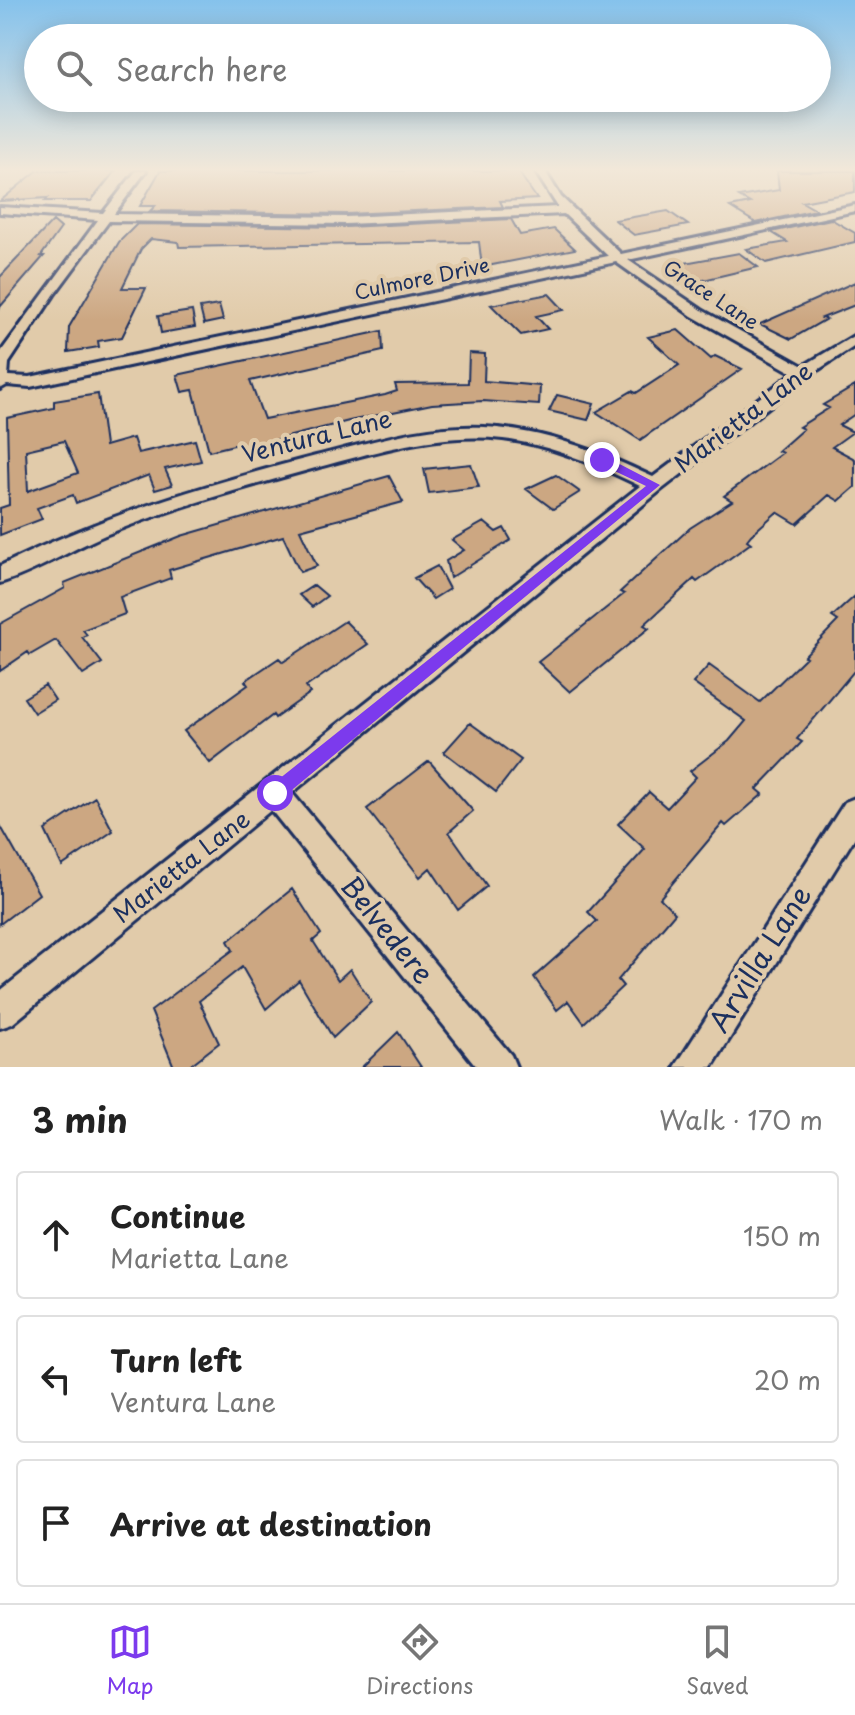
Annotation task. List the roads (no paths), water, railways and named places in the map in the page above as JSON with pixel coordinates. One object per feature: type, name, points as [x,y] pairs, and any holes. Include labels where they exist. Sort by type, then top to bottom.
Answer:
[{"type":"street","points":[[1,381],[1,363],[48,293],[103,221]]},
{"type":"street","name":"Grace Lane","points":[[578,221],[621,258],[703,319],[804,372]]},
{"type":"street","name":"Culmore Drive","points":[[1,381],[30,382],[795,221]]},
{"type":"street","name":"Marietta Lane","points":[[0,1012],[654,485],[804,372],[855,339]]},
{"type":"street","name":"Ventura Lane","points":[[0,575],[125,518],[210,488],[422,436],[480,432],[530,437],[602,460],[654,485]]},
{"type":"street","name":"Belvedere","points":[[275,793],[499,1067]]},
{"type":"street","name":"Arvilla Lane","points":[[692,1067],[855,812]]}]
